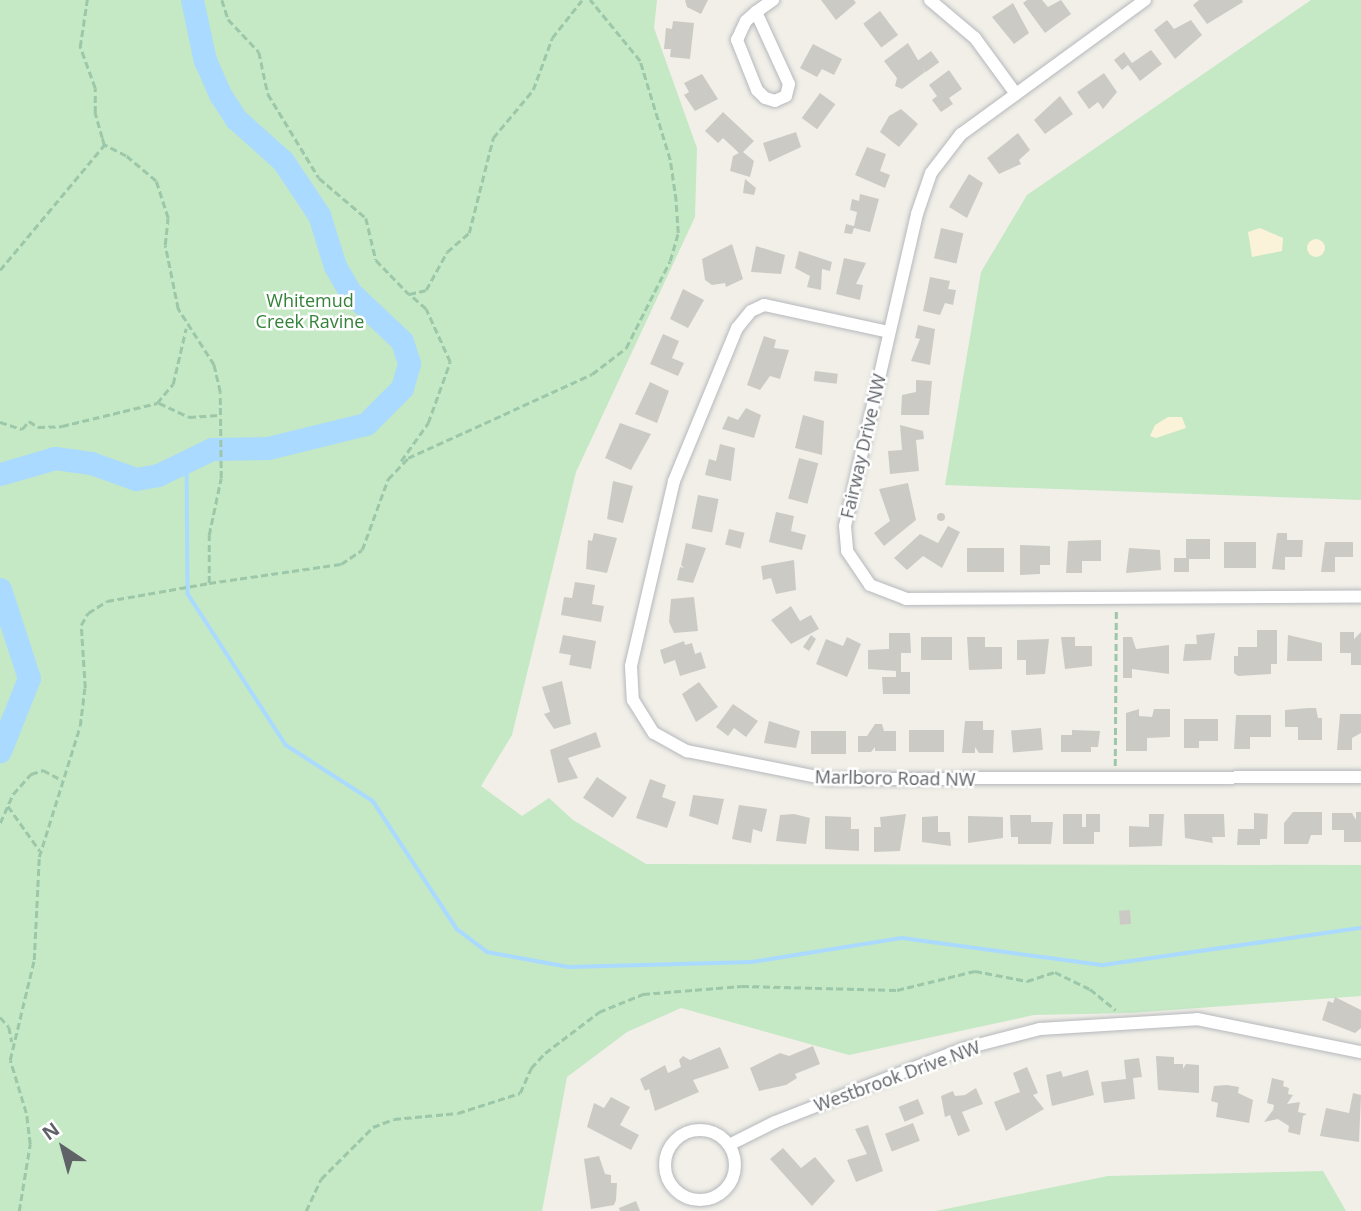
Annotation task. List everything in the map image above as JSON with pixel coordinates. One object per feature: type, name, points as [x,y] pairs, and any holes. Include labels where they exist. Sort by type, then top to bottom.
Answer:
[{"type":"street","points":[[756,12],[789,84],[786,96],[775,101],[760,94],[739,51],[740,29],[756,12],[774,0]]},
{"type":"street","points":[[930,0],[975,38],[1016,94]]},
{"type":"street","name":"Fairway Drive NW","points":[[1145,0],[961,134],[931,173],[920,199],[844,535],[856,570],[880,592],[922,600],[1361,597]]},
{"type":"street","name":"Marlboro Road NW","points":[[889,332],[770,305],[757,307],[741,321],[674,481],[631,666],[636,708],[654,733],[674,746],[802,776],[1115,780],[1361,777]]},
{"type":"street","name":"Westbrook Drive NW","points":[[729,1145],[775,1122],[962,1049],[1040,1029],[1197,1019],[1361,1052]]},
{"type":"street","points":[[699,1130],[710,1131],[729,1145],[733,1155],[732,1178],[718,1195],[696,1199],[676,1190],[669,1181],[665,1158],[677,1138],[699,1130]]},
{"type":"path","points":[[86,0],[80,47],[95,88],[95,113],[104,145],[145,169],[164,199],[169,218],[166,245],[178,309],[186,328],[214,365],[220,392],[221,468],[209,535],[209,583]]},
{"type":"path","points":[[12,1045],[34,960],[40,851],[80,726],[85,688],[81,625],[88,613],[107,601],[341,564],[362,550],[378,500],[396,467],[421,436],[450,368],[435,325],[376,260],[366,218],[319,178],[268,93],[259,52],[234,26],[222,0]]},
{"type":"path","points":[[409,294],[426,290],[447,252],[469,233],[494,138],[533,90],[552,38],[582,0]]},
{"type":"path","points":[[396,467],[428,447],[559,390],[617,357],[640,326],[670,261],[678,233],[676,201],[656,111],[634,48],[590,0]]},
{"type":"path","points":[[0,270],[104,145]]},
{"type":"path","points":[[0,422],[22,429],[29,421],[38,427],[62,426],[158,402],[173,384],[186,328]]},
{"type":"path","points":[[158,402],[189,417],[219,415]]},
{"type":"path","points":[[1115,780],[1116,610]]},
{"type":"path","points":[[0,823],[8,806],[31,774],[43,770],[62,780]]},
{"type":"path","points":[[8,806],[40,851]]},
{"type":"path","points":[[306,1211],[329,1169],[373,1127],[394,1119],[458,1113],[520,1093],[527,1084],[531,1068],[545,1053],[599,1012],[643,994],[742,986],[897,990],[975,971],[1027,981],[1055,972],[1090,989],[1116,1010]]},
{"type":"path","points":[[0,1017],[9,1027],[13,1079],[26,1113],[30,1144],[19,1211]]},
{"type":"green space","name":"Whitemud Creek Ravine","points":[[0,0],[657,0],[654,28],[697,148],[695,217],[576,472],[512,735],[481,786],[522,816],[549,798],[573,820],[646,864],[1361,865],[1361,996],[1131,1013],[1034,1015],[849,1055],[681,1008],[627,1032],[567,1077],[542,1211],[0,1211]]},
{"type":"green space","points":[[1311,0],[1361,0],[1361,500],[945,485],[981,272],[1027,195]]},
{"type":"green space","points":[[1323,1171],[1346,1211],[936,1211],[1108,1176]]},
{"type":"sand","points":[[1260,228],[1283,238],[1282,251],[1252,257],[1248,232]]},
{"type":"sand","points":[[1316,239],[1322,242],[1325,248],[1322,254],[1316,257],[1310,254],[1307,248],[1310,242]]},
{"type":"sand","points":[[1168,417],[1182,417],[1186,428],[1156,438],[1150,436],[1155,425]]},
{"type":"building","points":[[685,0],[708,0],[701,14],[687,7]]},
{"type":"building","points":[[821,0],[854,0],[856,3],[836,20]]},
{"type":"building","points":[[1027,0],[1042,0],[1048,7],[1061,0],[1071,14],[1045,33],[1023,3]]},
{"type":"building","points":[[1199,0],[1243,2],[1207,24],[1193,5]]},
{"type":"building","points":[[1013,3],[1029,33],[1014,44],[992,17]]},
{"type":"building","points":[[880,11],[898,35],[881,48],[863,24]]},
{"type":"building","points":[[1167,20],[1174,29],[1191,20],[1202,35],[1175,59],[1154,30]]},
{"type":"building","points":[[673,21],[694,23],[690,59],[670,57],[671,49],[664,49],[666,28],[672,29]]},
{"type":"building","points":[[908,43],[925,72],[902,89],[895,86],[897,78],[884,61]]},
{"type":"building","points":[[813,44],[842,59],[834,75],[822,69],[817,77],[800,68]]},
{"type":"building","points":[[1151,50],[1162,64],[1140,81],[1128,65],[1122,70],[1114,60],[1124,52],[1132,63]]},
{"type":"building","points":[[931,51],[939,62],[925,72],[917,61]]},
{"type":"building","points":[[949,70],[962,89],[949,98],[953,104],[941,112],[932,100],[937,96],[929,85]]},
{"type":"building","points":[[1104,73],[1117,92],[1103,109],[1098,102],[1089,109],[1077,92]]},
{"type":"building","points":[[702,74],[718,99],[695,111],[684,95],[689,92],[684,83]]},
{"type":"building","points":[[820,93],[835,104],[817,129],[802,118]]},
{"type":"building","points":[[1060,96],[1073,114],[1045,134],[1034,120]]},
{"type":"building","points":[[901,109],[918,124],[899,147],[880,132],[889,116]]},
{"type":"building","points":[[723,112],[754,141],[743,152],[754,161],[750,177],[730,171],[733,156],[739,153],[723,138],[718,143],[705,131]]},
{"type":"building","points":[[796,132],[801,147],[769,162],[763,143]]},
{"type":"building","points":[[1018,133],[1030,150],[1019,160],[1021,164],[999,174],[987,158]]},
{"type":"building","points":[[867,147],[886,154],[880,171],[890,175],[885,188],[855,175]]},
{"type":"building","points":[[969,174],[983,183],[967,218],[949,207]]},
{"type":"building","points":[[745,179],[756,188],[754,195],[743,193]]},
{"type":"building","points":[[860,194],[879,199],[870,232],[854,228],[852,234],[844,233],[846,224],[854,226],[857,212],[850,210],[852,199],[859,201]]},
{"type":"building","points":[[941,228],[963,233],[956,263],[934,258]]},
{"type":"building","points":[[732,244],[743,279],[726,287],[725,283],[712,285],[705,280],[702,259]]},
{"type":"building","points":[[756,246],[785,255],[781,274],[751,272]]},
{"type":"building","points":[[799,251],[832,262],[830,271],[822,269],[821,290],[807,287],[810,276],[795,268]]},
{"type":"building","points":[[844,258],[866,263],[856,284],[863,285],[860,300],[836,294]]},
{"type":"building","points":[[930,277],[950,281],[948,289],[956,290],[953,305],[945,303],[940,315],[923,311]]},
{"type":"building","points":[[683,289],[704,300],[688,328],[670,319]]},
{"type":"building","points":[[918,325],[935,329],[930,365],[911,361],[920,339],[915,338]]},
{"type":"building","points":[[663,334],[679,341],[672,358],[684,363],[678,376],[650,364]]},
{"type":"building","points":[[764,336],[776,340],[774,348],[789,350],[780,379],[770,376],[760,390],[747,385]]},
{"type":"building","points":[[815,371],[838,374],[837,384],[814,381]]},
{"type":"building","points":[[916,380],[932,381],[929,415],[901,415],[902,395],[916,392]]},
{"type":"building","points":[[650,382],[669,391],[657,423],[635,414]]},
{"type":"building","points":[[746,408],[761,415],[754,438],[722,429],[728,416],[738,420]]},
{"type":"building","points":[[803,415],[824,421],[822,455],[795,448]]},
{"type":"building","points":[[620,423],[651,434],[631,470],[605,458]]},
{"type":"building","points":[[900,425],[923,431],[924,439],[916,440],[919,471],[890,474],[888,451],[902,450]]},
{"type":"building","points":[[720,444],[735,448],[731,481],[705,475],[709,459],[716,461]]},
{"type":"building","points":[[799,458],[818,463],[807,504],[788,499]]},
{"type":"building","points":[[613,481],[633,486],[623,523],[607,519]]},
{"type":"building","points":[[908,483],[916,520],[884,546],[874,533],[890,521],[879,489]]},
{"type":"building","points":[[698,495],[719,499],[712,532],[692,528]]},
{"type":"building","points":[[776,512],[794,516],[791,531],[806,535],[802,550],[769,542]]},
{"type":"building","points":[[941,513],[945,517],[941,521],[937,517]]},
{"type":"building","points":[[948,526],[960,532],[942,568],[923,556],[907,570],[894,558],[920,534],[938,543]]},
{"type":"building","points":[[729,529],[745,533],[741,548],[725,545]]},
{"type":"building","points":[[594,533],[617,538],[607,573],[586,569],[588,540],[592,541]]},
{"type":"building","points":[[1277,533],[1287,533],[1287,540],[1303,540],[1302,557],[1285,557],[1285,570],[1272,569]]},
{"type":"building","points":[[1186,539],[1210,539],[1210,559],[1189,559],[1189,572],[1174,572],[1174,558],[1186,558]]},
{"type":"building","points":[[1101,540],[1101,561],[1082,561],[1082,573],[1066,573],[1068,541]]},
{"type":"building","points":[[1224,542],[1256,542],[1256,568],[1224,568]]},
{"type":"building","points":[[1325,542],[1353,542],[1353,557],[1335,557],[1335,572],[1321,572]]},
{"type":"building","points":[[686,543],[706,548],[693,583],[677,580],[680,567],[684,568],[681,565]]},
{"type":"building","points":[[1020,545],[1050,546],[1050,565],[1040,565],[1040,574],[1020,575]]},
{"type":"building","points":[[967,548],[1004,548],[1004,572],[967,572]]},
{"type":"building","points":[[1129,548],[1160,550],[1161,570],[1126,573]]},
{"type":"building","points":[[794,560],[796,590],[776,594],[771,578],[763,580],[761,566]]},
{"type":"building","points":[[575,582],[595,585],[592,604],[604,606],[601,622],[561,615],[564,597],[572,598]]},
{"type":"building","points":[[694,597],[698,631],[674,633],[669,622],[671,599]]},
{"type":"building","points":[[791,606],[800,621],[811,615],[819,629],[791,644],[771,620]]},
{"type":"building","points":[[1257,630],[1277,630],[1277,664],[1271,664],[1271,674],[1238,676],[1234,673],[1234,656],[1238,656],[1238,647],[1257,647]]},
{"type":"building","points":[[1340,632],[1354,632],[1354,639],[1361,632],[1361,665],[1351,665],[1351,653],[1340,653]]},
{"type":"building","points":[[889,633],[910,633],[911,653],[901,653],[901,672],[910,672],[910,694],[883,694],[882,677],[896,677],[896,671],[868,669],[868,650],[889,649]]},
{"type":"building","points":[[1215,633],[1211,660],[1183,661],[1185,644],[1197,644],[1196,635]]},
{"type":"building","points":[[563,635],[596,641],[591,669],[569,665],[571,655],[559,653]]},
{"type":"building","points":[[811,635],[816,639],[809,651],[803,647]]},
{"type":"building","points":[[1288,635],[1322,643],[1322,661],[1287,661]]},
{"type":"building","points":[[847,637],[861,644],[847,677],[816,664],[826,639],[843,646]]},
{"type":"building","points":[[921,637],[952,637],[952,660],[921,660]]},
{"type":"building","points":[[967,637],[985,637],[985,647],[1002,647],[1002,669],[969,670]]},
{"type":"building","points":[[1061,637],[1075,637],[1075,646],[1092,646],[1092,666],[1065,669]]},
{"type":"building","points":[[1123,637],[1132,637],[1136,649],[1169,645],[1169,674],[1132,669],[1132,678],[1123,678]]},
{"type":"building","points":[[1049,639],[1045,674],[1026,675],[1026,660],[1017,660],[1017,640]]},
{"type":"building","points":[[684,641],[685,645],[692,643],[695,654],[701,652],[706,668],[680,676],[675,660],[664,664],[660,650]]},
{"type":"building","points":[[562,681],[571,724],[554,729],[544,714],[550,712],[542,687]]},
{"type":"building","points":[[699,682],[718,707],[696,722],[682,694]]},
{"type":"building","points":[[733,704],[758,721],[746,737],[734,728],[728,736],[716,727]]},
{"type":"building","points":[[1316,708],[1318,718],[1322,718],[1322,740],[1298,740],[1298,727],[1285,727],[1285,710]]},
{"type":"building","points":[[1139,709],[1139,716],[1152,717],[1154,709],[1170,709],[1170,737],[1147,738],[1147,751],[1126,751],[1126,713]]},
{"type":"building","points":[[1340,714],[1361,714],[1361,733],[1352,738],[1352,750],[1337,750]]},
{"type":"building","points":[[1236,715],[1271,715],[1271,737],[1250,737],[1250,749],[1234,749]]},
{"type":"building","points":[[1184,719],[1218,719],[1218,741],[1199,741],[1199,748],[1184,748]]},
{"type":"building","points":[[769,721],[800,731],[796,748],[764,743]]},
{"type":"building","points":[[965,721],[983,721],[983,730],[994,730],[993,753],[979,753],[975,747],[975,753],[962,753]]},
{"type":"building","points":[[875,724],[882,724],[884,731],[896,731],[896,751],[875,751],[875,747],[871,752],[858,752],[858,736],[867,736]]},
{"type":"building","points":[[1041,728],[1043,750],[1013,753],[1011,731]]},
{"type":"building","points":[[909,730],[944,730],[944,752],[909,752]]},
{"type":"building","points":[[1072,730],[1100,731],[1098,747],[1091,747],[1091,752],[1061,752],[1061,735],[1072,735]]},
{"type":"building","points":[[811,731],[846,731],[846,754],[811,754]]},
{"type":"building","points":[[596,732],[601,747],[568,758],[578,778],[558,783],[550,750]]},
{"type":"building","points":[[597,777],[627,797],[613,818],[583,798]]},
{"type":"building","points":[[650,779],[666,785],[662,797],[676,802],[667,828],[636,818]]},
{"type":"building","points":[[693,795],[724,799],[718,825],[689,816]]},
{"type":"building","points":[[739,805],[767,809],[762,832],[753,829],[751,843],[732,839]]},
{"type":"building","points":[[1293,812],[1322,812],[1322,835],[1311,835],[1308,844],[1284,844],[1284,823]]},
{"type":"building","points":[[1356,812],[1361,812],[1361,842],[1344,842],[1344,830],[1332,830],[1332,813],[1352,813],[1356,820]]},
{"type":"building","points":[[1254,813],[1268,814],[1267,839],[1260,839],[1260,845],[1237,845],[1238,829],[1254,829]]},
{"type":"building","points":[[794,814],[810,818],[806,844],[776,841],[780,815]]},
{"type":"building","points":[[906,814],[900,851],[874,852],[874,827],[881,827],[880,817]]},
{"type":"building","points":[[1063,814],[1082,814],[1082,827],[1086,827],[1086,814],[1100,814],[1100,832],[1094,832],[1094,844],[1063,844]]},
{"type":"building","points":[[1149,814],[1164,814],[1162,846],[1129,847],[1129,826],[1149,827]]},
{"type":"building","points":[[1184,814],[1224,814],[1225,837],[1212,837],[1213,843],[1185,838]]},
{"type":"building","points":[[1010,815],[1031,815],[1031,822],[1053,822],[1051,844],[1018,844],[1018,837],[1011,837]]},
{"type":"building","points":[[825,816],[851,817],[851,829],[859,829],[859,851],[825,849]]},
{"type":"building","points":[[938,816],[938,832],[950,832],[951,846],[922,842],[922,817]]},
{"type":"building","points":[[968,816],[1003,817],[1003,838],[968,843]]},
{"type":"building","points":[[1130,910],[1131,924],[1120,925],[1119,911]]},
{"type":"building","points":[[1335,997],[1361,1010],[1361,1028],[1355,1033],[1322,1020],[1328,1001],[1333,1003]]},
{"type":"building","points":[[813,1046],[820,1064],[795,1074],[797,1078],[786,1085],[759,1091],[750,1068],[780,1053],[789,1056]]},
{"type":"building","points":[[720,1047],[729,1068],[693,1080],[699,1092],[655,1111],[649,1089],[645,1091],[640,1079],[665,1065],[668,1073],[681,1067],[679,1060],[683,1056],[690,1060]]},
{"type":"building","points":[[1156,1056],[1174,1057],[1174,1064],[1183,1064],[1183,1069],[1186,1064],[1199,1065],[1199,1093],[1158,1090]]},
{"type":"building","points":[[1139,1058],[1142,1077],[1133,1078],[1135,1099],[1104,1103],[1101,1082],[1126,1079],[1124,1060]]},
{"type":"building","points":[[1027,1067],[1038,1093],[1033,1095],[1044,1109],[1006,1131],[994,1102],[1020,1092],[1013,1073]]},
{"type":"building","points":[[1088,1070],[1094,1095],[1052,1106],[1046,1075],[1061,1071],[1063,1077]]},
{"type":"building","points":[[1272,1078],[1284,1081],[1283,1086],[1289,1088],[1288,1094],[1293,1095],[1287,1104],[1300,1102],[1298,1112],[1307,1114],[1303,1116],[1300,1135],[1288,1132],[1289,1126],[1278,1119],[1264,1122],[1274,1105],[1267,1103]]},
{"type":"building","points":[[1214,1086],[1239,1087],[1238,1093],[1253,1100],[1249,1123],[1216,1117],[1218,1103],[1211,1101]]},
{"type":"building","points":[[976,1088],[983,1104],[962,1112],[970,1131],[958,1136],[950,1115],[945,1117],[941,1096],[953,1091],[955,1096],[965,1095]]},
{"type":"building","points":[[1353,1093],[1361,1095],[1359,1142],[1320,1136],[1326,1108],[1349,1113]]},
{"type":"building","points":[[611,1097],[630,1107],[620,1125],[639,1135],[631,1150],[587,1127],[594,1103],[604,1108]]},
{"type":"building","points":[[918,1099],[924,1114],[905,1122],[899,1107]]},
{"type":"building","points":[[913,1123],[920,1141],[892,1151],[885,1134]]},
{"type":"building","points":[[868,1125],[883,1171],[856,1182],[847,1160],[867,1154],[855,1129]]},
{"type":"building","points":[[783,1148],[801,1168],[815,1157],[835,1181],[812,1206],[770,1159]]},
{"type":"building","points":[[599,1156],[605,1174],[611,1175],[611,1183],[617,1183],[616,1200],[614,1205],[591,1209],[584,1159]]},
{"type":"building","points":[[636,1201],[640,1211],[620,1211],[619,1208]]},
{"type":"waterway","points":[[0,474],[55,458],[91,463],[136,479],[158,475],[212,449],[268,448],[366,424],[402,388],[409,363],[402,341],[350,292],[335,266],[319,215],[283,161],[236,119],[220,94],[205,61],[192,0]]},
{"type":"waterway","points":[[187,458],[188,594],[286,745],[373,801],[457,929],[487,952],[569,967],[752,962],[902,938],[1103,965],[1361,928]]},
{"type":"waterway","points":[[0,589],[29,678],[0,751]]}]
